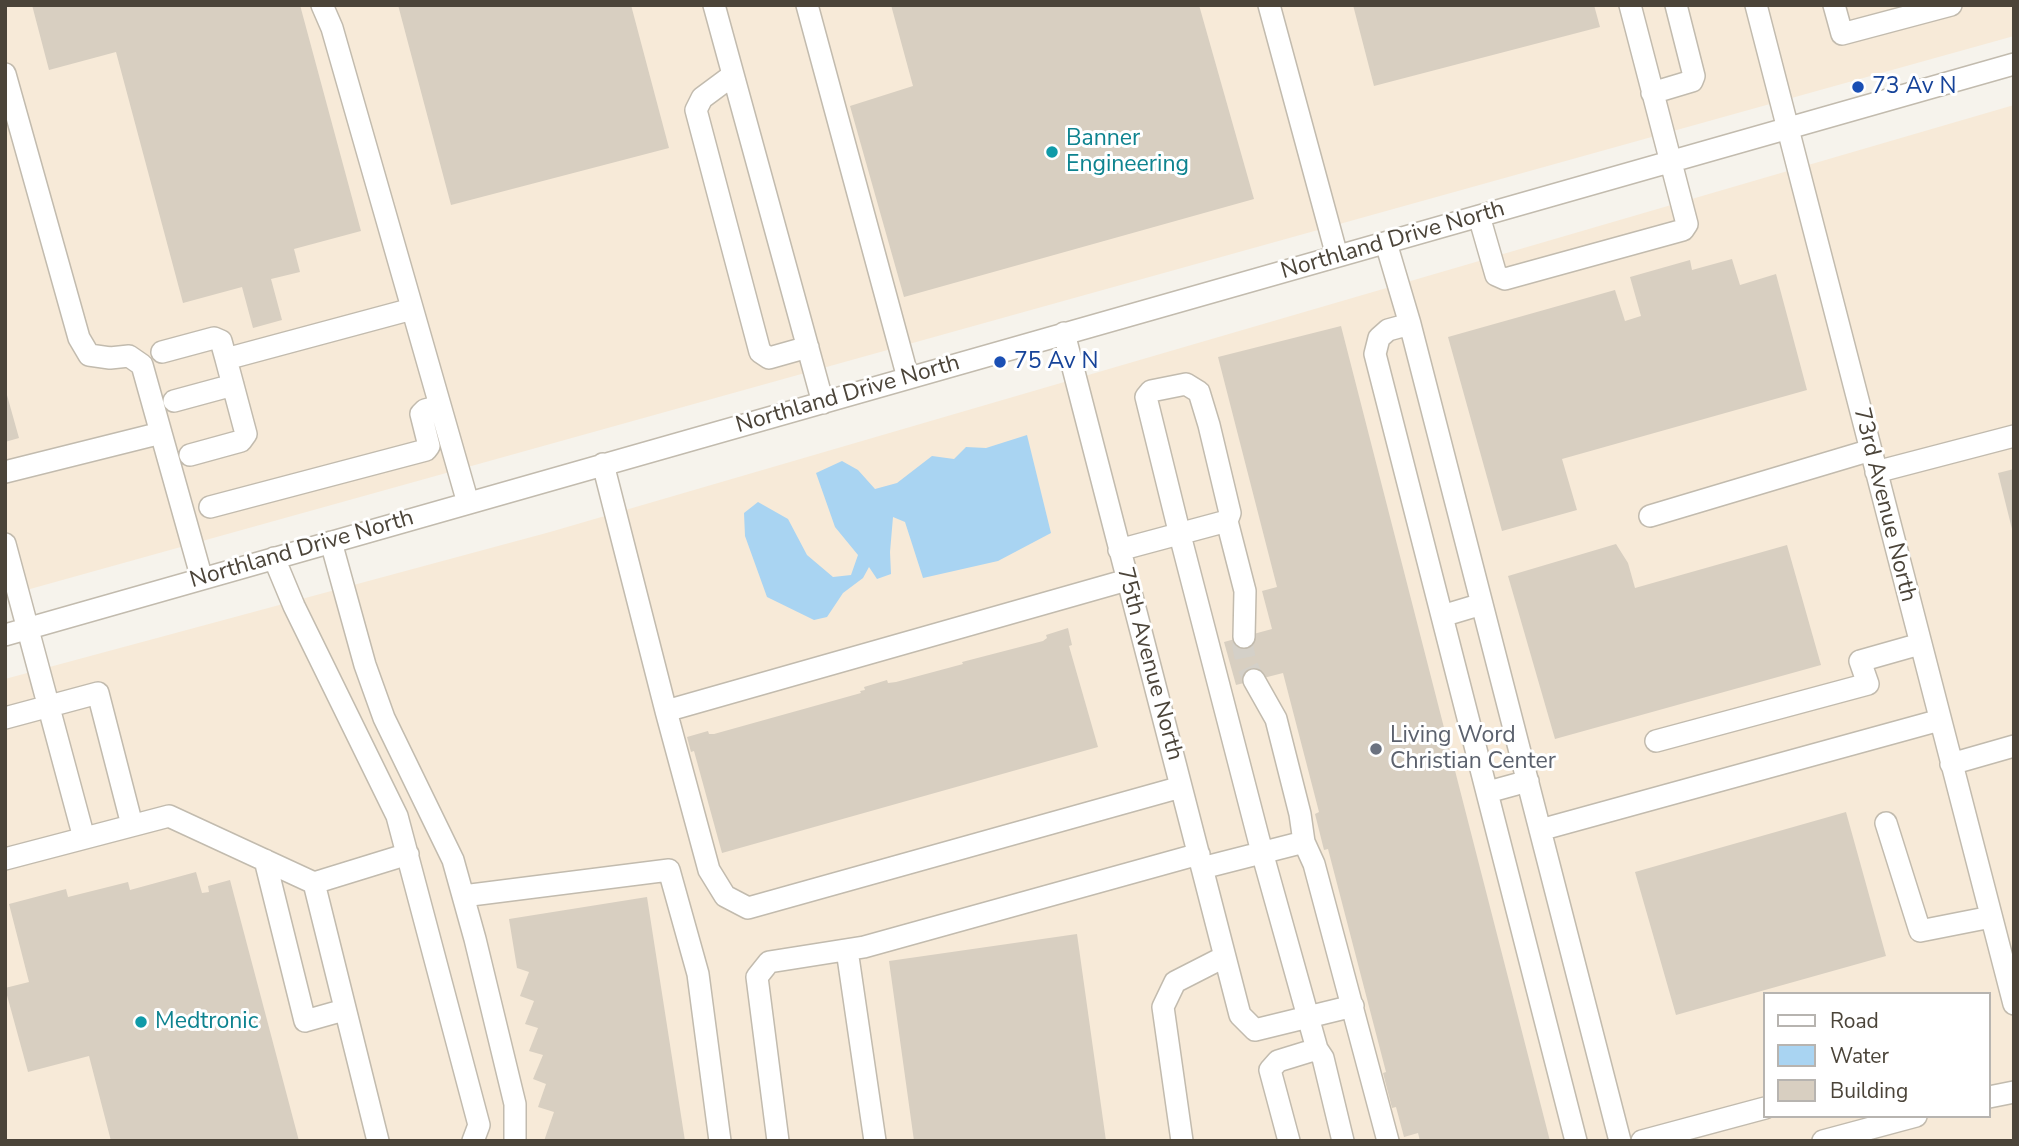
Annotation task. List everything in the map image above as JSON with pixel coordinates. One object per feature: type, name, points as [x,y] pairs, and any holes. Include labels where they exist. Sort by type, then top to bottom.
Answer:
[{"type":"street","points":[[322,5],[332,28],[468,503]]},
{"type":"street","points":[[714,5],[823,403]]},
{"type":"street","points":[[807,5],[908,378]]},
{"type":"street","points":[[1269,5],[1337,256]]},
{"type":"street","points":[[1479,216],[1496,275],[1505,279],[1683,230],[1687,224],[1630,5]]},
{"type":"street","points":[[1652,93],[1692,81],[1694,76],[1676,5]]},
{"type":"street","name":"73rd Avenue North","points":[[1756,5],[2014,1004]]},
{"type":"street","points":[[1834,5],[1842,34],[1951,5]]},
{"type":"street","name":"Northland Drive North","points":[[5,635],[2014,64]]},
{"type":"street","points":[[5,74],[79,338],[89,355],[110,358],[129,356],[142,365],[202,579]]},
{"type":"street","points":[[733,75],[702,98],[696,110],[760,352],[769,358],[808,347]]},
{"type":"street","points":[[1387,243],[1620,1141]]},
{"type":"street","points":[[226,359],[412,309]]},
{"type":"street","points":[[1410,324],[1388,330],[1379,338],[1375,354],[1576,1141]]},
{"type":"street","name":"75th Avenue North","points":[[1064,333],[1240,1015],[1255,1031],[1310,1017]]},
{"type":"street","points":[[162,352],[214,338],[221,341],[226,359],[246,434],[242,441],[190,455]]},
{"type":"street","points":[[1244,636],[1245,592],[1227,521],[1230,513],[1199,392],[1186,384],[1151,391],[1146,397],[1180,535],[1262,852],[1317,1049],[1323,1058],[1343,1141]]},
{"type":"street","points":[[174,401],[233,385]]},
{"type":"street","points":[[210,507],[426,450],[429,446],[421,414],[425,410],[442,413]]},
{"type":"street","points":[[5,472],[161,433]]},
{"type":"street","points":[[1876,472],[2014,436]]},
{"type":"street","points":[[1650,516],[1871,450]]},
{"type":"street","points":[[603,464],[709,870],[725,896],[748,908],[1181,787]]},
{"type":"street","points":[[1119,550],[1227,521]]},
{"type":"street","points":[[331,542],[374,692],[453,860],[515,1104],[515,1141]]},
{"type":"street","points":[[5,544],[83,838]]},
{"type":"street","points":[[274,558],[294,606],[397,816],[479,1125],[473,1141]]},
{"type":"street","points":[[666,711],[1127,580]]},
{"type":"street","points":[[1442,616],[1482,604]]},
{"type":"street","points":[[1656,741],[1868,684],[1860,661],[1920,644]]},
{"type":"street","points":[[1254,680],[1276,719],[1300,814],[1304,842],[1314,864],[1388,1141]]},
{"type":"street","points":[[5,718],[98,693],[132,825]]},
{"type":"street","points":[[1540,830],[1940,720]]},
{"type":"street","points":[[1951,764],[2014,746]]},
{"type":"street","points":[[1488,792],[1528,781]]},
{"type":"street","points":[[5,859],[169,816],[314,883],[408,854]]},
{"type":"street","points":[[1886,823],[1920,931],[1991,917]]},
{"type":"street","points":[[778,1141],[757,977],[769,962],[847,950],[1200,861],[1262,852],[1304,842]]},
{"type":"street","points":[[265,860],[305,1021],[344,1010]]},
{"type":"street","points":[[463,896],[669,870],[698,974],[720,1141]]},
{"type":"street","points":[[314,883],[378,1141]]},
{"type":"street","points":[[847,950],[876,1141]]},
{"type":"street","points":[[1182,1141],[1163,1007],[1175,982],[1224,957]]},
{"type":"street","points":[[1310,1017],[1353,1006]]},
{"type":"street","points":[[1289,1141],[1270,1070],[1278,1061],[1317,1049]]},
{"type":"street","points":[[1991,1097],[2014,1092]]},
{"type":"street","points":[[1642,1141],[1764,1108]]},
{"type":"street","points":[[1823,1141],[1909,1118]]},
{"type":"shaded area","points":[[5,5],[2014,5],[2014,36],[5,596]]},
{"type":"shaded area","points":[[2014,105],[2014,1141],[5,1141],[5,679],[550,532]]},
{"type":"water","points":[[1027,435],[1051,533],[998,561],[923,578],[905,522],[893,517],[891,574],[877,579],[869,567],[863,578],[843,593],[827,617],[814,620],[767,597],[745,536],[744,513],[758,502],[788,519],[807,555],[833,577],[851,575],[858,555],[835,527],[816,473],[842,461],[858,470],[875,489],[897,483],[932,456],[954,459],[966,447],[986,448]]},
{"type":"building","points":[[32,5],[300,5],[361,231],[294,249],[300,272],[271,279],[282,320],[253,328],[242,287],[183,303],[116,52],[49,70]]},
{"type":"building","points":[[398,5],[631,5],[669,148],[451,205]]},
{"type":"building","name":"Banner Engineering","points":[[891,5],[1199,5],[1254,199],[904,297],[850,106],[913,86]]},
{"type":"building","points":[[1353,5],[1594,5],[1600,27],[1374,86]]},
{"type":"building","points":[[1732,259],[1740,285],[1776,274],[1807,390],[1562,459],[1577,510],[1502,531],[1448,337],[1615,290],[1625,321],[1641,316],[1630,277],[1690,260],[1692,270]]},
{"type":"building","name":"Living Word Christian Center","points":[[1341,326],[1550,1141],[1420,1141],[1418,1133],[1404,1137],[1396,1107],[1392,1108],[1383,1073],[1386,1072],[1328,849],[1324,850],[1315,814],[1319,812],[1283,673],[1236,685],[1224,642],[1272,629],[1262,591],[1277,587],[1218,357]]},
{"type":"building","points":[[5,388],[19,438],[5,442]]},
{"type":"building","points":[[2014,469],[2014,533],[2013,533],[1998,473]]},
{"type":"building","points":[[1616,544],[1628,563],[1635,588],[1787,545],[1821,665],[1555,739],[1508,576]]},
{"type":"building","points":[[1068,628],[1072,645],[1069,646],[1098,747],[722,853],[694,751],[691,752],[687,737],[708,731],[709,734],[714,734],[861,693],[860,691],[865,690],[864,687],[887,680],[888,683],[896,682],[963,664],[962,662],[1043,641],[1047,638],[1046,635]]},
{"type":"building","points":[[1846,812],[1886,956],[1676,1015],[1635,872]]},
{"type":"building","name":"Medtronic","points":[[196,872],[202,893],[209,892],[208,886],[230,880],[299,1141],[111,1141],[89,1056],[28,1072],[5,988],[29,982],[9,904],[66,889],[68,897],[128,882],[130,890]]},
{"type":"building","points":[[647,897],[685,1141],[544,1141],[554,1112],[538,1107],[546,1084],[533,1079],[543,1055],[529,1051],[538,1028],[525,1024],[534,1001],[520,996],[529,972],[517,968],[509,919]]},
{"type":"building","points":[[1077,934],[1106,1141],[914,1141],[889,961]]},
{"type":"tunnel","points":[[1244,637],[1246,663],[1254,680]]},
{"type":"place","name":"73 Av N","points":[[1858,87]]},
{"type":"place","name":"Banner Engineering","points":[[1052,152]]},
{"type":"place","name":"75 Av N","points":[[1000,362]]},
{"type":"place","name":"Living Word Christian Center","points":[[1376,749]]},
{"type":"place","name":"Medtronic","points":[[141,1022]]}]
